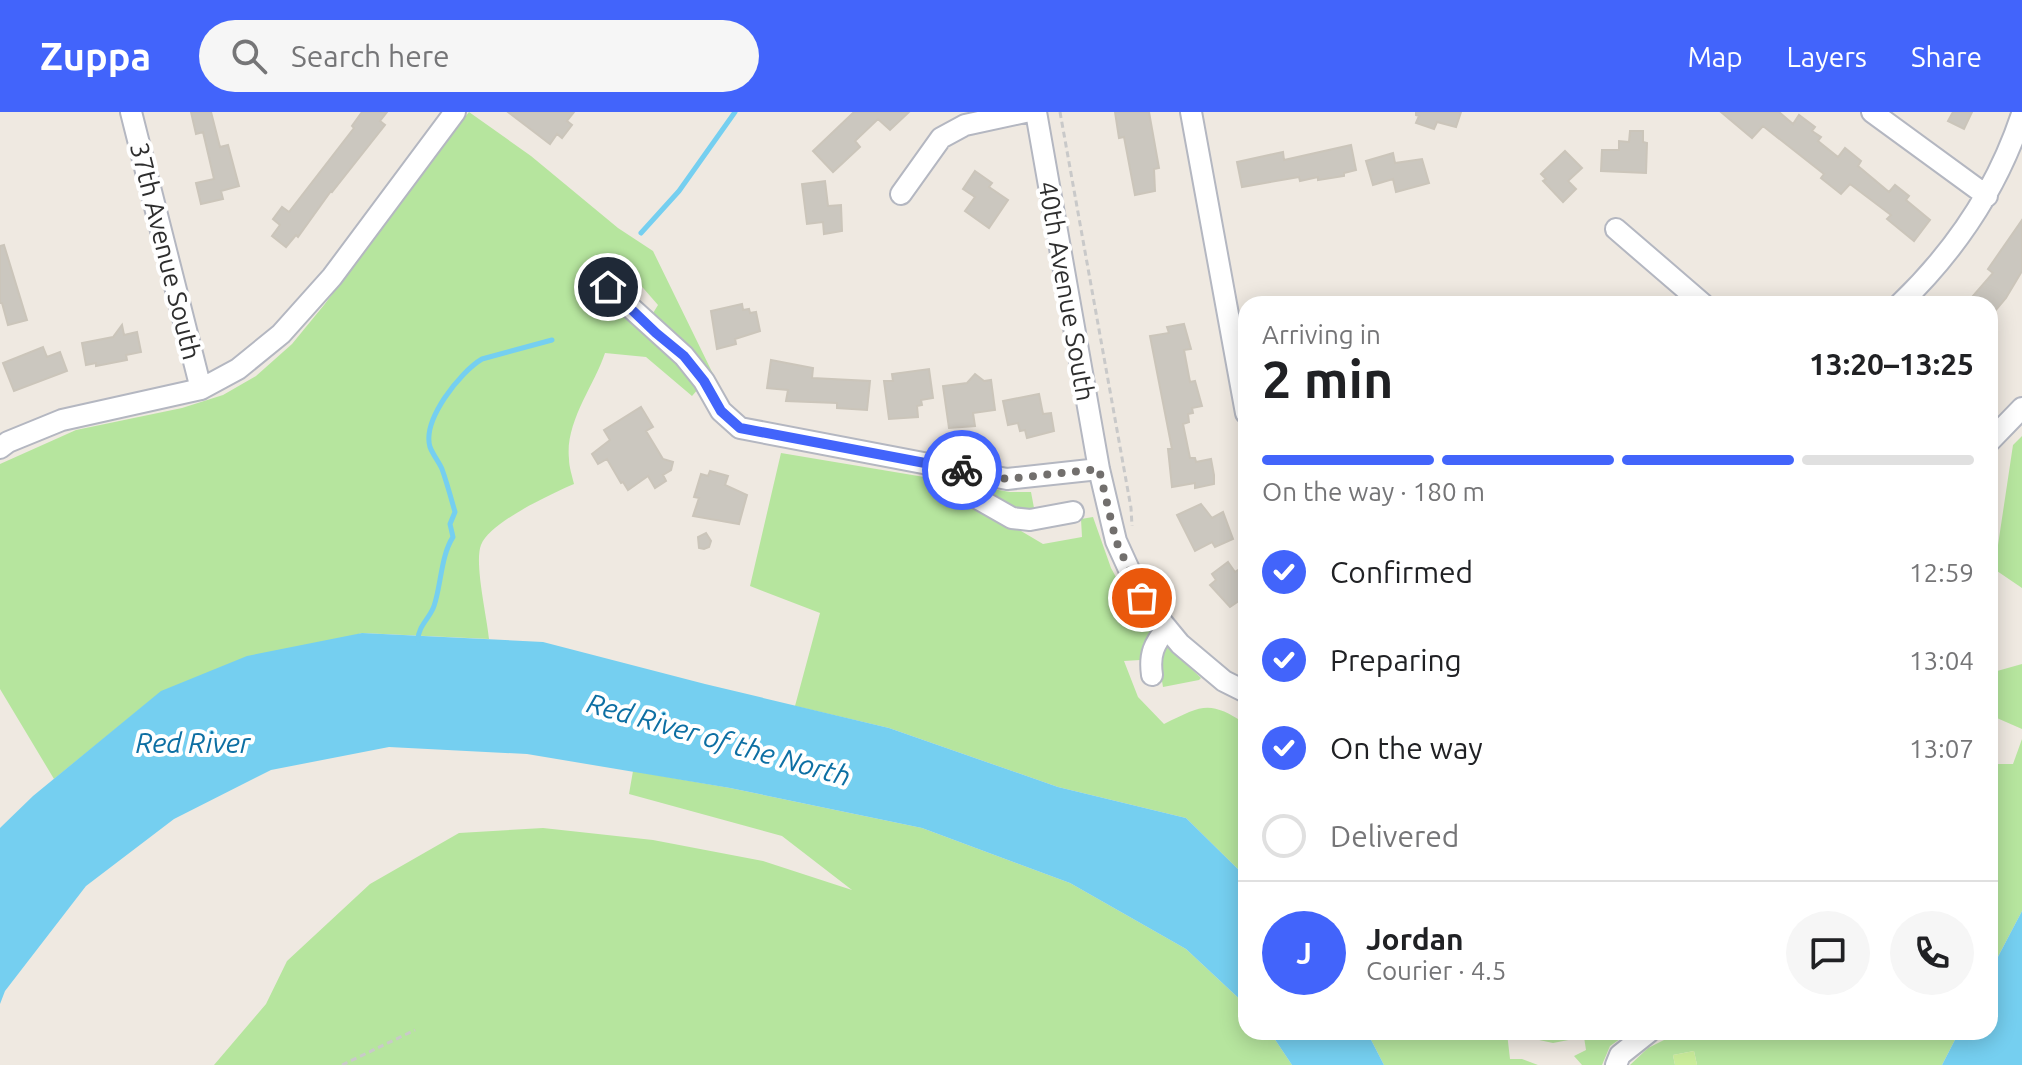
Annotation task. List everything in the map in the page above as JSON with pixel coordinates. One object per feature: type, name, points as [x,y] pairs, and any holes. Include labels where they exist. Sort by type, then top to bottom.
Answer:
[{"type":"street","name":"37th Avenue South","points":[[131,112],[201,389]]},
{"type":"street","points":[[3,439],[62,420],[201,389],[238,369],[281,334],[332,277],[455,112]]},
{"type":"street","points":[[901,194],[941,138],[965,125],[1025,112]]},
{"type":"street","name":"40th Avenue South","points":[[1036,112],[1099,469],[1116,541],[1142,598],[1180,644],[1224,681],[1238,688]]},
{"type":"street","points":[[1872,112],[1987,196]]},
{"type":"street","points":[[1194,113],[1238,367]]},
{"type":"street","points":[[1908,296],[1934,272],[1987,196],[2022,114]]},
{"type":"street","points":[[1616,229],[1694,296]]},
{"type":"street","points":[[608,287],[684,356],[704,381],[721,411],[740,428],[1007,479],[1099,469]]},
{"type":"street","points":[[1998,433],[2022,408]]},
{"type":"street","points":[[969,472],[969,487],[975,497],[1012,518],[1030,520],[1073,512]]},
{"type":"street","points":[[1152,675],[1150,664],[1153,648],[1167,628]]},
{"type":"street","points":[[1616,1065],[1620,1055],[1639,1040]]},
{"type":"path","points":[[1060,112],[1131,508],[1132,532]]},
{"type":"path","points":[[342,1065],[415,1030]]},
{"type":"green space","points":[[469,112],[531,156],[618,228],[653,251],[715,378],[711,380],[650,318],[658,305],[637,281],[622,289],[699,388],[692,396],[646,357],[605,353],[571,431],[569,462],[574,484],[508,518],[481,545],[480,577],[489,639],[362,633],[161,692],[54,779],[0,689],[0,464],[76,430],[182,408],[223,395],[256,376],[292,344],[324,305]]},
{"type":"green space","points":[[2022,436],[2022,588],[1998,572],[1998,545],[2013,445]]},
{"type":"green space","points":[[781,453],[960,483],[974,503],[1043,544],[1082,537],[1081,519],[1093,517],[1111,568],[1132,606],[1135,605],[1156,632],[1146,665],[1141,666],[1140,660],[1124,661],[1138,697],[1164,724],[1206,708],[1223,711],[1238,719],[1238,869],[1186,818],[1058,787],[889,728],[795,706],[820,613],[750,586]]},
{"type":"green space","points":[[976,486],[1031,492],[1034,508],[1011,510]]},
{"type":"green space","points":[[1165,644],[1201,678],[1199,680],[1163,687],[1159,663]]},
{"type":"green space","points":[[2022,664],[2022,729],[1998,718],[1998,671]]},
{"type":"green space","points":[[2022,739],[2022,911],[1998,957],[1998,764],[2013,764]]},
{"type":"green space","points":[[633,771],[730,788],[922,828],[1070,883],[1186,949],[1238,998],[1238,1040],[1275,1040],[1292,1065],[214,1065],[266,1004],[287,961],[370,884],[459,833],[543,828],[653,840],[763,861],[852,890],[782,836],[629,794]]},
{"type":"green space","points":[[1371,1040],[1508,1040],[1510,1059],[1522,1059],[1538,1065],[1384,1065]]},
{"type":"green space","points":[[1539,1040],[1568,1040],[1553,1043]]},
{"type":"green space","points":[[1584,1040],[1619,1040],[1610,1046],[1602,1065],[1582,1065],[1574,1056],[1586,1050]]},
{"type":"green space","points":[[1664,1040],[1955,1040],[1942,1065],[1697,1065],[1694,1051],[1673,1055],[1675,1065],[1630,1065],[1648,1048]]},
{"type":"green space","points":[[1694,1051],[1697,1065],[1675,1065],[1673,1055]]},
{"type":"water","name":"Red River","points":[[362,633],[543,642],[889,728],[1058,787],[1186,818],[1238,869],[1238,998],[1186,949],[1070,883],[922,828],[730,788],[527,754],[389,747],[271,770],[174,819],[86,886],[5,991],[0,1004],[0,828],[33,796],[161,691],[247,656]]},
{"type":"water","points":[[2022,911],[2022,1065],[1942,1065],[1955,1040],[1998,1040],[1998,957]]},
{"type":"water","points":[[1275,1040],[1371,1040],[1384,1065],[1292,1065]]},
{"type":"building","points":[[191,112],[211,112],[220,147],[228,145],[239,186],[221,191],[223,199],[201,204],[196,183],[214,179],[203,132],[196,134]]},
{"type":"building","points":[[362,112],[387,112],[380,121],[385,125],[298,237],[296,235],[286,247],[272,236],[280,225],[273,219],[282,207],[289,212],[354,128],[352,126]]},
{"type":"building","points":[[508,112],[574,112],[567,121],[572,125],[562,138],[557,134],[550,144]]},
{"type":"building","points":[[854,112],[909,112],[890,130],[878,119],[855,141],[860,147],[833,172],[813,151]]},
{"type":"building","points":[[1115,112],[1149,112],[1159,168],[1154,169],[1155,191],[1135,195],[1124,137],[1119,138]]},
{"type":"building","points":[[1416,112],[1461,112],[1456,127],[1437,122],[1434,129],[1416,123],[1419,116]]},
{"type":"building","points":[[1721,112],[1779,112],[1793,124],[1799,115],[1815,127],[1812,131],[1821,137],[1818,141],[1838,157],[1845,148],[1861,161],[1858,166],[1889,192],[1895,185],[1909,196],[1906,200],[1930,220],[1914,241],[1887,219],[1891,215],[1850,184],[1841,194],[1821,178],[1824,174],[1763,126],[1752,138]]},
{"type":"building","points":[[1953,112],[1972,112],[1964,129],[1948,121]]},
{"type":"building","points":[[1630,131],[1643,131],[1643,142],[1647,143],[1646,173],[1601,171],[1602,150],[1619,150],[1619,141],[1629,142]]},
{"type":"building","points":[[1351,145],[1356,170],[1344,173],[1344,176],[1300,181],[1299,177],[1242,187],[1237,162],[1283,152],[1284,160]]},
{"type":"building","points":[[1565,151],[1582,168],[1568,181],[1576,189],[1563,202],[1543,181],[1546,179],[1541,174]]},
{"type":"building","points":[[1393,153],[1395,163],[1422,159],[1429,183],[1396,192],[1393,179],[1373,185],[1366,161]]},
{"type":"building","points":[[975,171],[992,183],[989,187],[1008,200],[989,228],[965,211],[975,197],[963,189]]},
{"type":"building","points":[[825,181],[828,206],[841,205],[842,231],[824,234],[823,222],[807,224],[802,184]]},
{"type":"building","points":[[2022,220],[2022,271],[1998,308],[1998,296],[1973,296],[1993,273],[1988,269]]},
{"type":"building","points":[[4,245],[27,320],[8,325],[0,303],[0,246]]},
{"type":"building","points":[[742,304],[743,310],[756,312],[760,331],[735,339],[736,344],[717,349],[711,311]]},
{"type":"building","points":[[1184,324],[1191,349],[1184,350],[1190,382],[1195,381],[1202,406],[1192,408],[1193,413],[1188,414],[1189,422],[1183,424],[1190,458],[1195,458],[1196,462],[1211,459],[1214,475],[1214,484],[1195,488],[1195,483],[1172,487],[1168,449],[1172,449],[1150,336],[1169,333],[1167,327]]},
{"type":"building","points":[[122,325],[124,335],[137,332],[141,352],[126,355],[127,360],[86,365],[82,343],[113,337]]},
{"type":"building","points":[[43,347],[47,357],[60,352],[67,371],[14,391],[3,363]]},
{"type":"building","points":[[771,360],[813,368],[812,378],[870,381],[867,410],[837,408],[837,403],[786,401],[788,390],[767,388]]},
{"type":"building","points":[[929,369],[933,398],[921,400],[922,405],[917,406],[918,417],[889,419],[884,381],[893,381],[892,374]]},
{"type":"building","points":[[975,374],[984,381],[991,380],[995,410],[973,413],[975,426],[949,428],[943,386],[967,383]]},
{"type":"building","points":[[1039,394],[1043,414],[1051,413],[1054,431],[1027,438],[1025,430],[1020,431],[1018,423],[1008,425],[1003,401]]},
{"type":"building","points":[[641,407],[653,427],[646,431],[663,459],[673,462],[671,470],[663,475],[666,481],[655,488],[648,476],[628,490],[607,459],[598,464],[592,454],[610,440],[604,430]]},
{"type":"building","points":[[710,471],[728,476],[725,485],[747,495],[739,524],[693,516],[699,498],[694,497],[701,474],[708,476]]},
{"type":"building","points":[[1201,504],[1212,518],[1223,512],[1233,539],[1215,547],[1212,542],[1195,551],[1177,515]]},
{"type":"building","points":[[706,533],[711,541],[709,547],[699,548],[698,537]]},
{"type":"building","points":[[1228,562],[1235,572],[1238,570],[1238,602],[1230,607],[1210,585],[1216,580],[1212,574]]},
{"type":"waterway","points":[[641,233],[679,191],[735,112]]},
{"type":"waterway","points":[[418,640],[420,630],[434,606],[446,553],[453,537],[450,524],[455,512],[442,469],[430,447],[429,436],[437,411],[463,374],[482,359],[552,340]]},
{"type":"way so far","points":[[962,470],[1007,479],[1099,469],[1116,541],[1142,598]]},
{"type":"route","points":[[608,287],[684,356],[704,381],[721,411],[740,428],[962,470]]},
{"type":"water label","name":"Red River of the North","points":[[719,739]]}]
